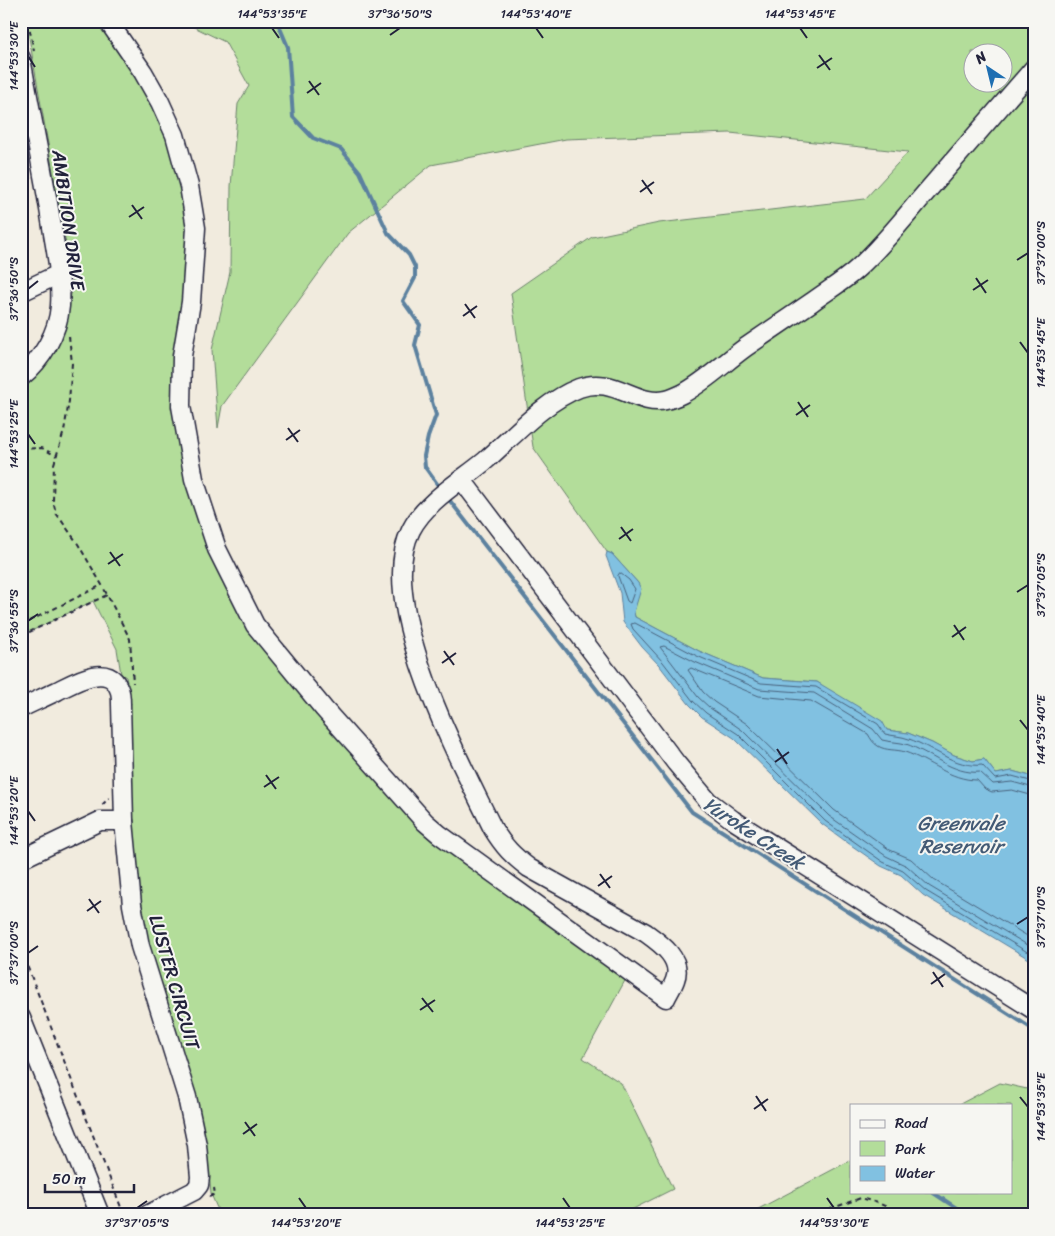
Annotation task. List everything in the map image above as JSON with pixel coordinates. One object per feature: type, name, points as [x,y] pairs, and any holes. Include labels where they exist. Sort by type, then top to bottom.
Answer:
[{"type":"street","points":[[108,21],[143,72],[160,102],[175,135],[189,186],[196,228],[191,302],[182,356],[181,406],[194,479],[214,540],[255,625],[324,708],[425,822],[666,998],[676,979],[676,965],[669,952],[659,942],[529,868],[512,855],[502,843],[436,709],[422,673],[409,626],[402,579],[404,546],[411,529],[421,514],[436,499],[462,480],[558,399],[593,383],[609,386],[648,399],[665,401],[683,393],[832,288],[865,261],[1034,68]]},
{"type":"street","name":"AMBITION DRIVE","points":[[21,58],[59,274],[60,306],[52,335],[39,358],[21,378]]},
{"type":"street","points":[[21,292],[59,274]]},
{"type":"street","points":[[462,480],[670,756],[708,801],[733,820],[1034,1010]]},
{"type":"street","name":"LUSTER CIRCUIT","points":[[21,708],[93,676],[107,676],[116,683],[119,690],[124,821],[132,905],[140,946],[187,1097],[197,1145],[200,1177],[199,1185],[194,1191],[147,1215]]},
{"type":"street","points":[[21,859],[100,821],[124,821]]},
{"type":"street","points":[[21,1018],[100,1215]]},
{"type":"path","points":[[21,449],[42,448],[56,456]]},
{"type":"path","points":[[21,625],[102,585]]},
{"type":"path","points":[[21,636],[107,594]]},
{"type":"path","points":[[97,808],[104,804],[109,797]]},
{"type":"path","points":[[21,950],[124,1215]]},
{"type":"path","points":[[814,1215],[861,1198],[878,1203],[904,1215]]},
{"type":"green space","points":[[26,21],[104,21],[173,139],[193,231],[177,407],[251,626],[430,834],[628,975],[583,1058],[621,1083],[673,1189],[621,1215],[220,1215],[211,1194],[206,1142],[199,1109],[179,1053],[158,983],[144,922],[135,850],[127,682],[126,677],[121,674],[117,649],[93,601],[21,636],[21,387],[44,364],[59,341],[67,315],[73,283]]},
{"type":"green space","points":[[187,21],[1034,21],[1034,777],[1012,771],[996,774],[984,759],[973,761],[954,755],[908,733],[887,730],[817,682],[763,678],[699,651],[635,617],[638,583],[612,554],[607,552],[533,447],[511,293],[592,237],[659,223],[865,199],[908,152],[730,133],[566,139],[431,165],[348,233],[222,406],[218,428],[212,350],[230,272],[231,186],[238,104],[249,86],[225,42],[192,26]]},
{"type":"green space","points":[[1000,1083],[1034,1092],[1034,1215],[747,1215],[850,1161],[850,1194],[1012,1194],[1012,1104],[960,1104]]},
{"type":"water","name":"Greenvale Reservoir","points":[[607,552],[612,554],[638,583],[641,589],[634,612],[635,617],[699,651],[763,678],[817,682],[882,721],[887,730],[908,733],[954,755],[973,761],[984,759],[996,774],[1012,771],[1034,777],[1034,962],[923,895],[901,875],[881,866],[822,824],[734,738],[702,717],[689,704],[623,622],[620,593],[606,556]]},
{"type":"waterway","points":[[277,21],[288,47],[293,117],[313,138],[341,149],[360,172],[388,233],[409,255],[415,267],[415,278],[403,301],[420,325],[415,345],[436,415],[428,437],[424,456],[425,467],[440,488]]},
{"type":"waterway","name":"Yuroke Creek","points":[[447,497],[692,812],[1034,1030]]},
{"type":"waterway","points":[[935,1194],[967,1215]]}]
